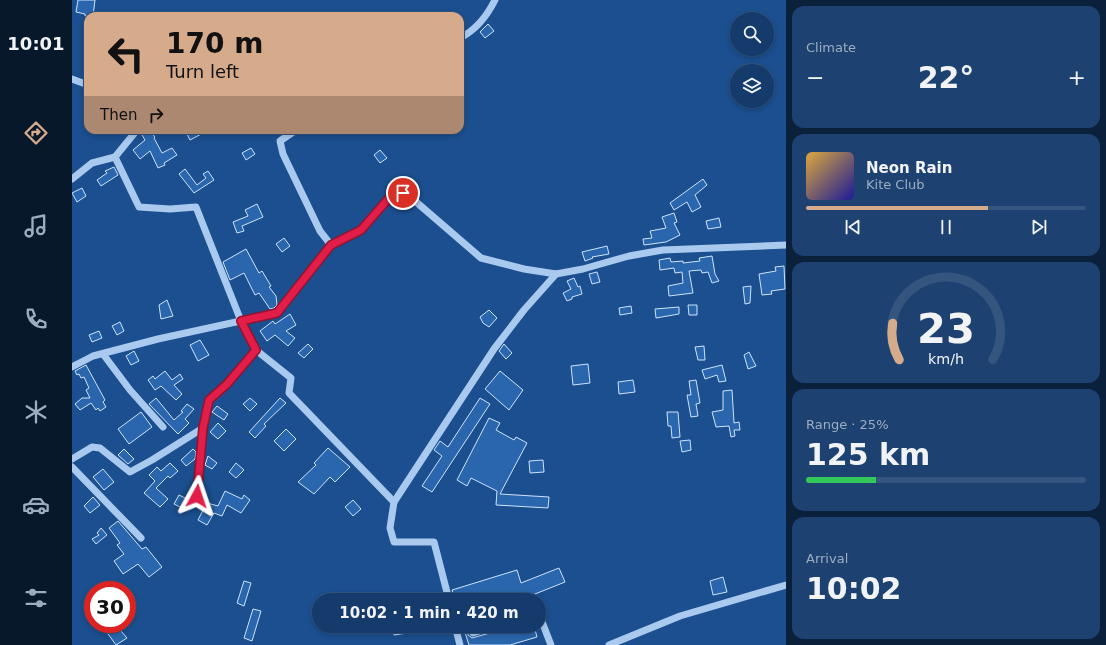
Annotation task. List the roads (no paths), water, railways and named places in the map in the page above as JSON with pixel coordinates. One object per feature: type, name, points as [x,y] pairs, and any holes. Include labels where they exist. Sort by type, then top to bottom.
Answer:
[{"type":"street","points":[[464,36],[470,33],[489,12],[495,0]]},
{"type":"street","points":[[72,79],[84,84]]},
{"type":"street","points":[[72,179],[92,163],[115,156],[134,134]]},
{"type":"street","points":[[290,134],[280,141],[283,154],[320,230],[331,245]]},
{"type":"street","points":[[115,156],[139,206],[170,209],[196,207],[241,321],[256,350],[291,378],[289,393],[394,502]]},
{"type":"street","points":[[72,367],[93,356],[201,328],[277,313],[331,245],[361,230],[389,198],[403,193],[416,200],[481,258],[524,269],[556,274],[583,269],[629,256],[663,250],[786,245]]},
{"type":"street","points":[[447,593],[434,542],[394,542],[390,528],[394,502],[494,349],[524,310],[556,274]]},
{"type":"street","points":[[197,496],[203,428],[209,400],[227,384],[256,350]]},
{"type":"street","points":[[103,354],[130,390],[164,428]]},
{"type":"street","points":[[72,459],[92,447],[100,448],[130,472],[203,428]]},
{"type":"street","points":[[72,467],[141,538]]},
{"type":"street","points":[[608,645],[680,616],[786,585]]},
{"type":"street","points":[[546,632],[551,645]]},
{"type":"street","points":[[457,633],[460,645]]}]
